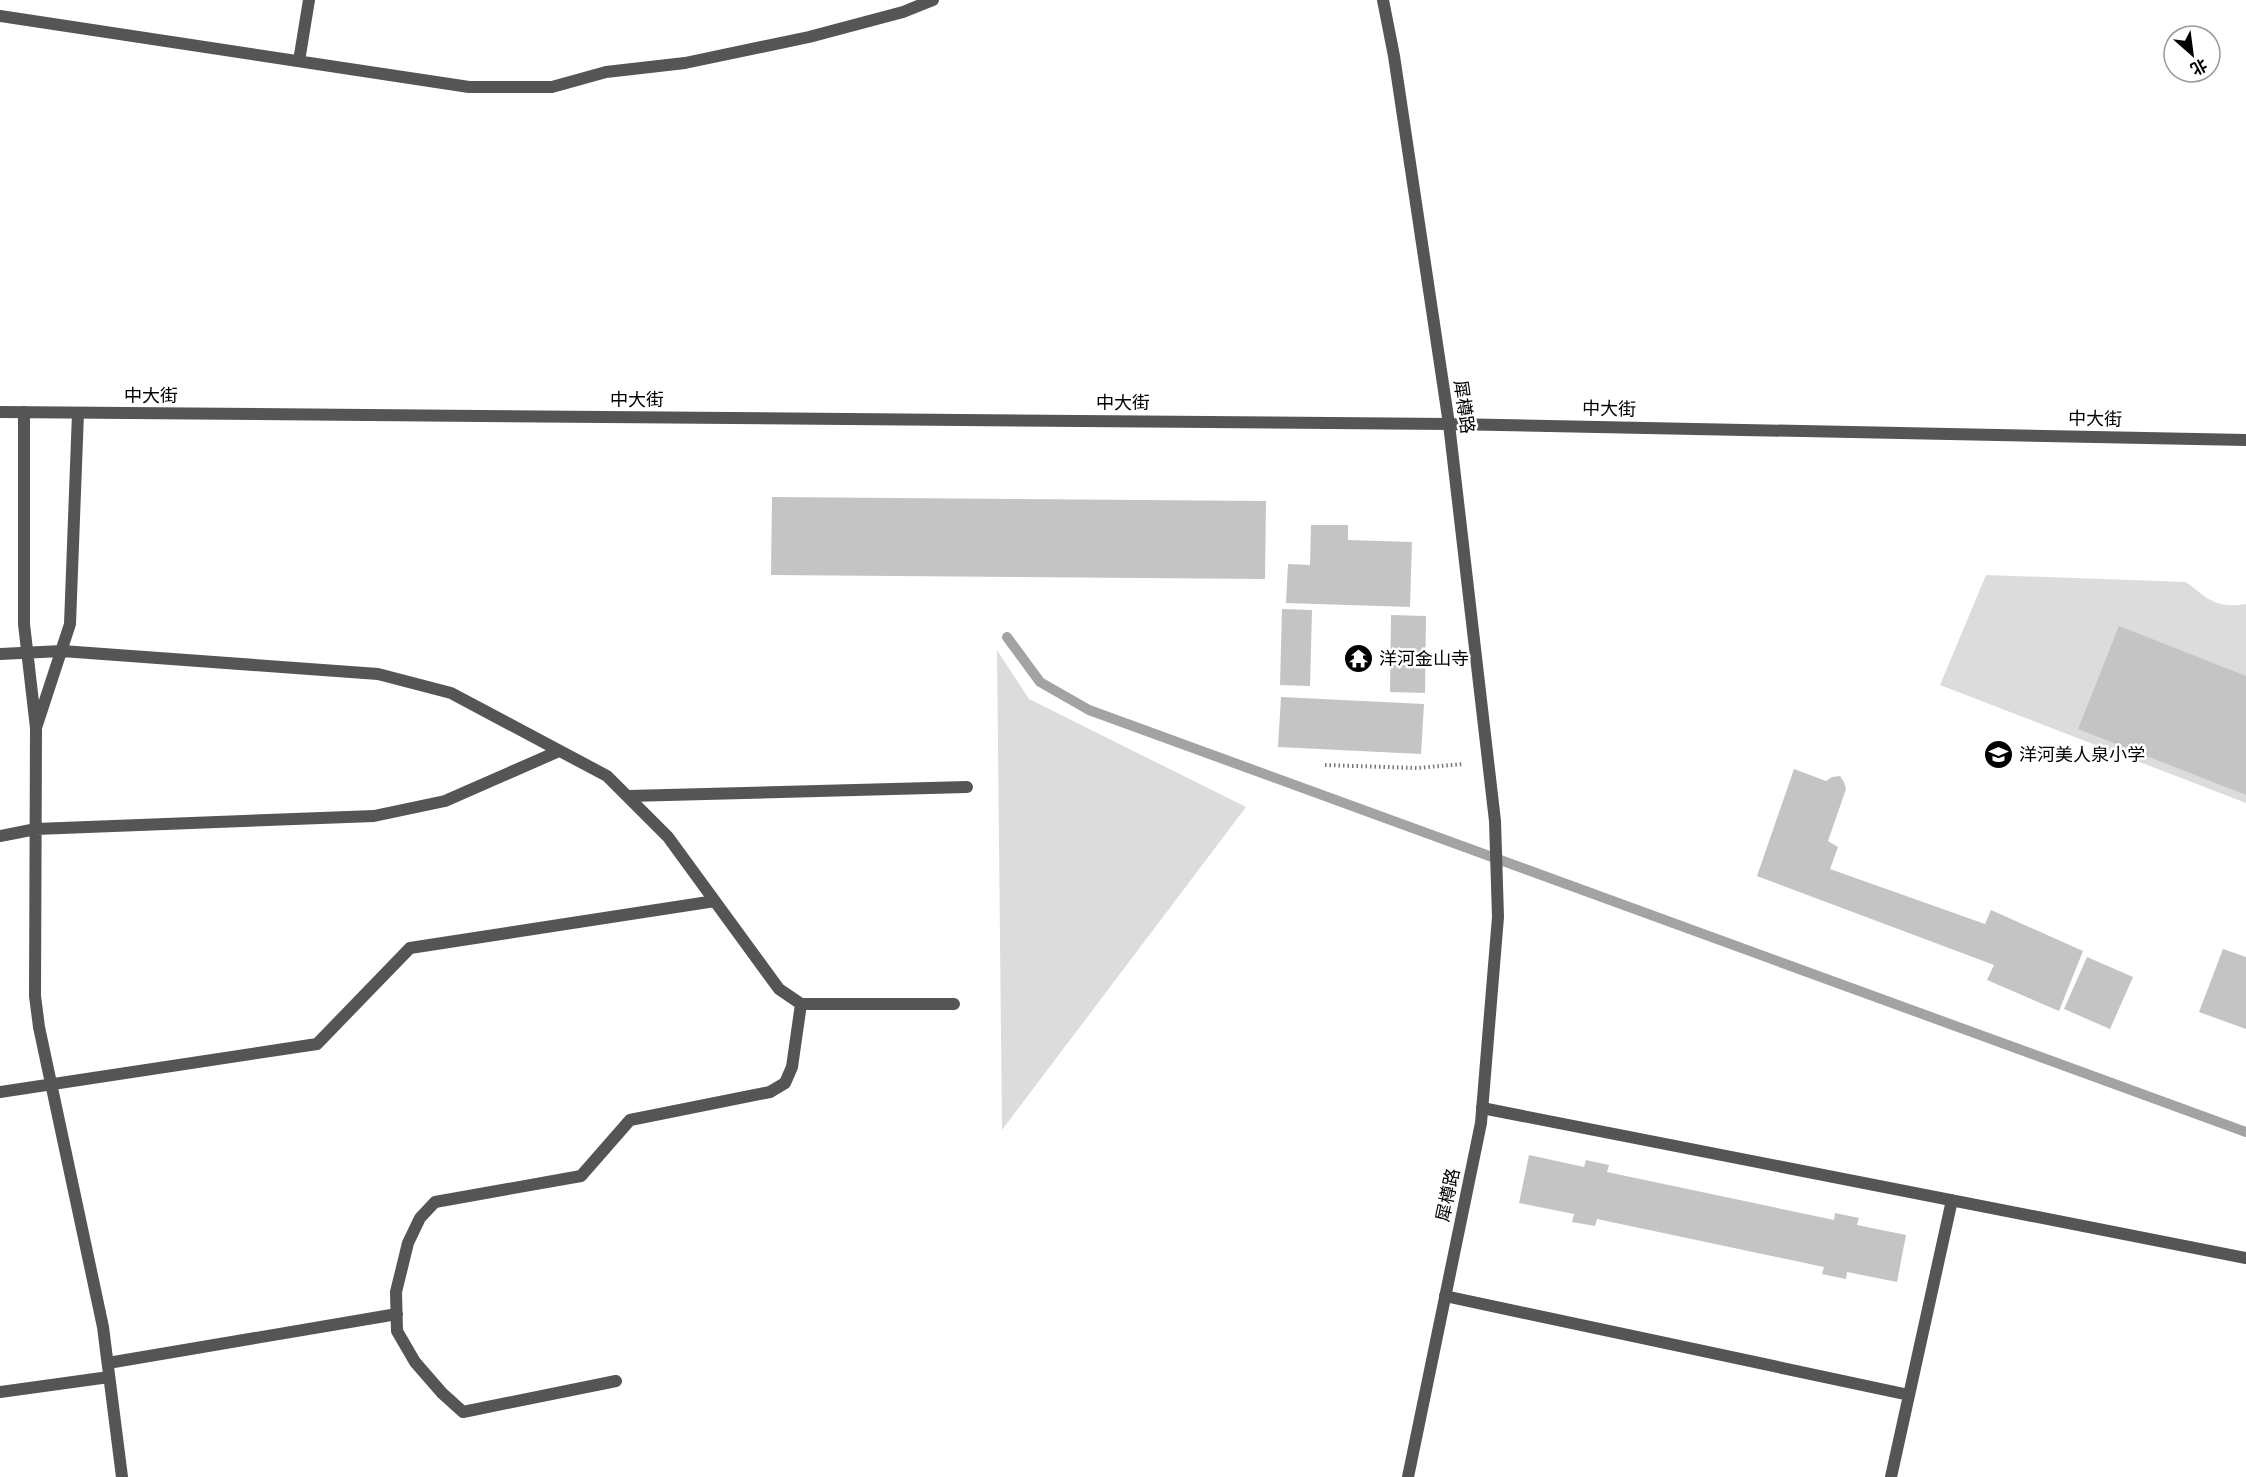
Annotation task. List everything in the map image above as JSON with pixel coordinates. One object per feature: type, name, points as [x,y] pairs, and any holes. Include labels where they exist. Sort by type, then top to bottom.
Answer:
[{"type":"street","points":[[299,61],[309,0]]},
{"type":"street","points":[[0,16],[469,87],[552,87],[606,72],[685,63],[809,37],[903,12],[933,0]]},
{"type":"street","name":"犀樽路","points":[[1383,0],[1449,424],[1495,820],[1498,917],[1481,1123],[1408,1477]]},
{"type":"street","name":"中大街","points":[[0,412],[1449,424],[2246,440]]},
{"type":"street","points":[[24,412],[24,624],[36,728],[35,996],[39,1028],[103,1327],[122,1477]]},
{"type":"street","points":[[36,728],[70,624],[78,413]]},
{"type":"street","points":[[0,654],[62,651],[378,674],[451,693],[607,776],[668,837],[779,989],[801,1004],[954,1004]]},
{"type":"street","points":[[0,836],[36,829],[374,816],[445,801],[559,751]]},
{"type":"street","points":[[628,796],[967,787]]},
{"type":"street","points":[[0,1092],[317,1044],[411,948],[715,901]]},
{"type":"street","points":[[616,1381],[463,1412],[442,1393],[415,1362],[397,1331],[396,1292],[408,1243],[420,1218],[435,1202],[581,1176],[630,1120],[770,1092],[785,1083],[792,1067],[801,1004]]},
{"type":"street","points":[[1482,1108],[2246,1258]]},
{"type":"street","points":[[1891,1477],[1952,1200]]},
{"type":"street","points":[[1445,1296],[1909,1395]]},
{"type":"street","points":[[108,1363],[397,1314]]},
{"type":"street","points":[[0,1392],[109,1377]]},
{"type":"path","points":[[1325,765],[1417,768],[1488,762]]},
{"type":"shaded area","points":[[1986,575],[2186,582],[2207,598],[2220,604],[2246,604],[2246,803],[1940,685]]},
{"type":"shaded area","points":[[997,650],[1029,699],[1246,807],[1002,1130]]},
{"type":"building","points":[[772,497],[1266,501],[1265,579],[771,575]]},
{"type":"building","points":[[1311,525],[1348,525],[1348,540],[1412,542],[1410,607],[1286,603],[1288,564],[1310,565]]},
{"type":"building","points":[[1282,609],[1312,610],[1310,686],[1280,685]]},
{"type":"building","points":[[1391,615],[1426,616],[1425,693],[1390,692]]},
{"type":"building","points":[[2119,626],[2246,676],[2246,795],[2078,729]]},
{"type":"building","points":[[1281,697],[1424,704],[1421,754],[1278,747]]},
{"type":"building","points":[[1794,769],[1826,781],[1840,776],[1844,782],[1846,789],[1828,841],[1838,847],[1830,869],[1985,924],[1991,910],[2083,951],[2059,1011],[1987,980],[1994,965],[1757,876]]},
{"type":"building","points":[[2223,949],[2246,957],[2246,1029],[2199,1012]]},
{"type":"building","points":[[2087,957],[2133,977],[2110,1029],[2064,1009]]},
{"type":"building","points":[[1529,1155],[1584,1167],[1586,1160],[1609,1165],[1607,1172],[1834,1220],[1835,1213],[1859,1218],[1857,1225],[1906,1235],[1897,1282],[1847,1272],[1846,1279],[1822,1274],[1824,1267],[1597,1219],[1595,1226],[1572,1222],[1574,1214],[1519,1203]]},
{"type":"waterway","points":[[1007,637],[1040,682],[1089,710],[2246,1132]]},
{"type":"place","name":"洋河金山寺","points":[[1358,659]]},
{"type":"place","name":"洋河美人泉小学","points":[[1998,755]]}]
